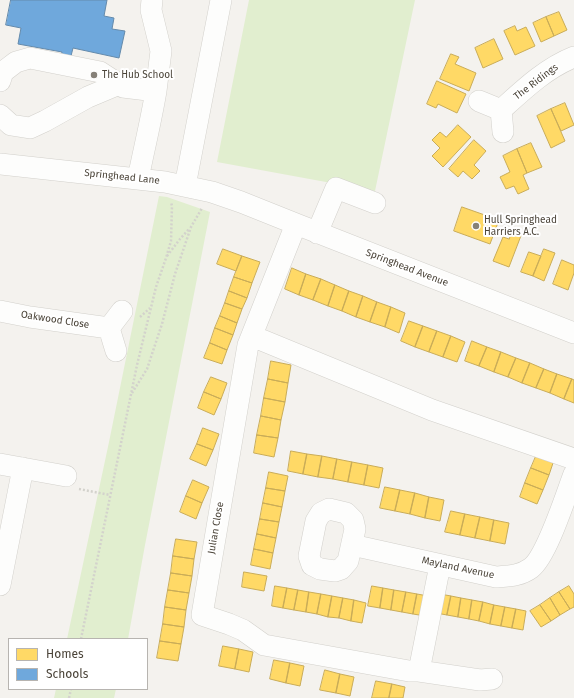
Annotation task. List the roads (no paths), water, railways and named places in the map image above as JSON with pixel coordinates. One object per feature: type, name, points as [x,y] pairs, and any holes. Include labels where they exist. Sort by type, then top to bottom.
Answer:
[{"type":"street","points":[[138,178],[147,133],[152,118],[161,51],[151,10],[152,0]]},
{"type":"street","points":[[185,186],[221,0]]},
{"type":"street","name":"The Ridings","points":[[501,110],[527,86],[548,70],[574,57]]},
{"type":"street","points":[[0,81],[3,72],[16,62],[30,58],[100,72],[123,87],[156,92]]},
{"type":"street","points":[[0,115],[11,125],[30,128],[88,97],[119,84]]},
{"type":"street","points":[[479,101],[501,110],[503,132]]},
{"type":"street","name":"Springhead Lane","points":[[0,164],[165,182],[212,192],[241,202]]},
{"type":"street","points":[[317,232],[336,188],[375,203]]},
{"type":"street","name":"Springhead Avenue","points":[[241,202],[574,333]]},
{"type":"street","name":"Julian Close","points":[[296,224],[248,346],[202,615],[243,630],[264,645],[409,671],[419,671]]},
{"type":"street","name":"Oakwood Close","points":[[0,311],[30,317],[109,328]]},
{"type":"street","points":[[116,350],[109,328],[122,311]]},
{"type":"street","points":[[252,336],[432,410],[574,459]]},
{"type":"street","points":[[0,464],[66,476]]},
{"type":"street","points":[[0,585],[23,468]]},
{"type":"street","name":"Mayland Avenue","points":[[352,546],[496,577],[516,576],[533,567],[546,549],[574,474]]},
{"type":"street","points":[[440,565],[419,671],[480,680],[492,679]]},
{"type":"place","name":"The Hub School","points":[[94,75]]},
{"type":"place","name":"Hull Springhead Harriers A.C.","points":[[476,226]]}]
